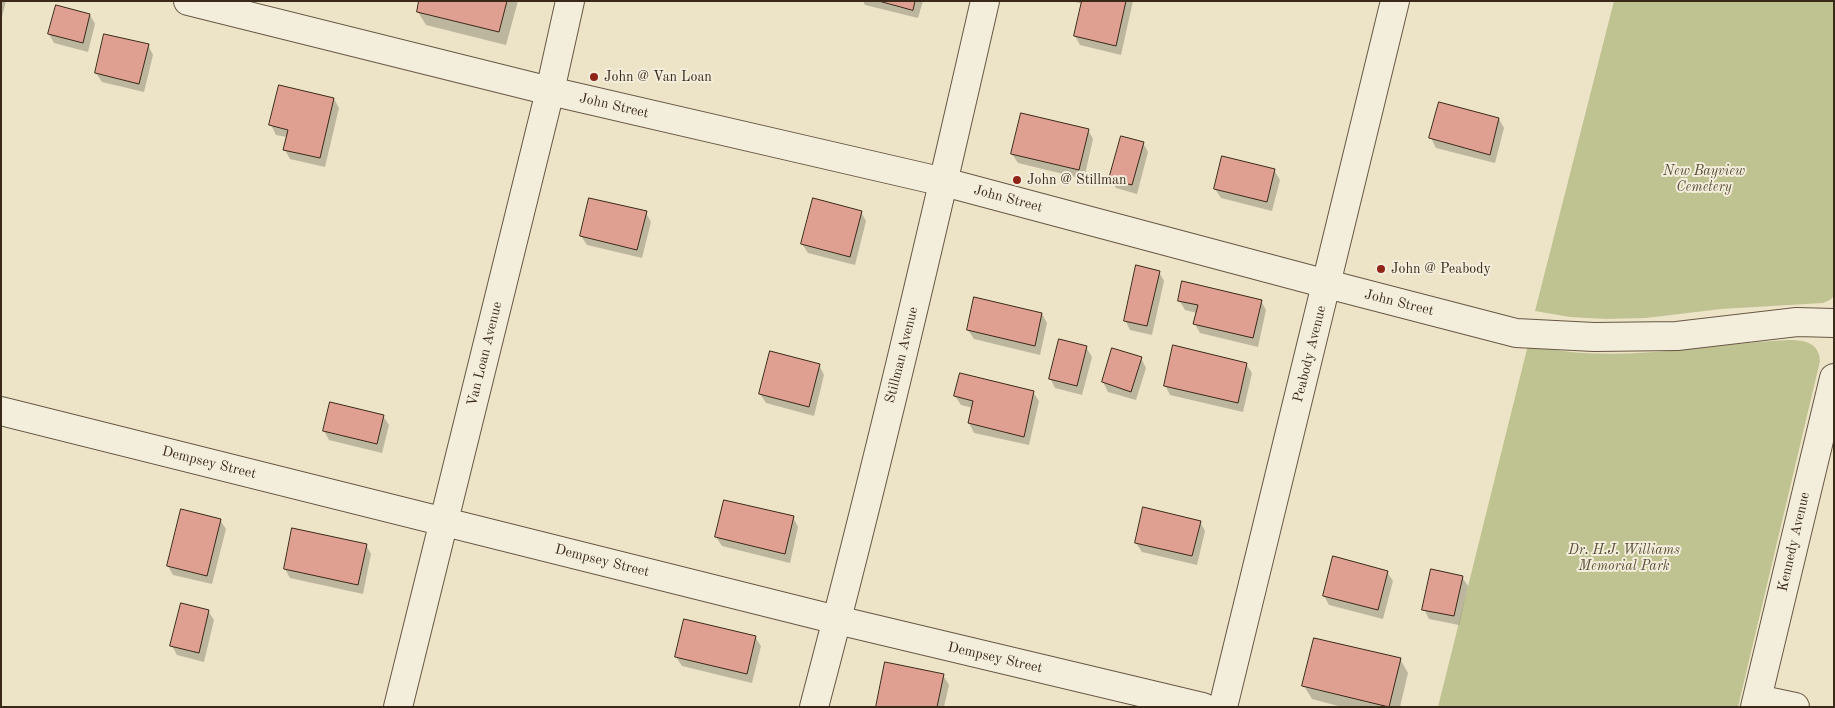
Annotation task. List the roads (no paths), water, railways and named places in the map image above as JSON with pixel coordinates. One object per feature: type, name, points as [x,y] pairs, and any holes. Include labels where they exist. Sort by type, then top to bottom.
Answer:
[{"type":"street","name":"John Street","points":[[188,1],[550,91],[944,182],[1516,333],[1594,337],[1677,336],[1797,322],[1834,323]]},
{"type":"street","name":"Van Loan Avenue","points":[[398,707],[550,91],[570,1]]},
{"type":"street","name":"Stillman Avenue","points":[[814,707],[944,182],[985,1]]},
{"type":"street","name":"Peabody Avenue","points":[[1223,707],[1395,1]]},
{"type":"street","name":"Kennedy Avenue","points":[[1756,703],[1834,378]]},
{"type":"street","name":"Dempsey Street","points":[[1,411],[837,620],[1203,707]]},
{"type":"street","points":[[1756,703],[1795,707]]},
{"type":"place","name":"John @ Van Loan","points":[[594,77]]},
{"type":"place","name":"John @ Stillman","points":[[1017,180]]},
{"type":"place","name":"John @ Peabody","points":[[1381,269]]},
{"type":"park label","name":"New Bayview Cemetery","points":[[1704,180]]},
{"type":"park label","name":"Dr. H.J. Williams Memorial Park","points":[[1624,558]]}]
